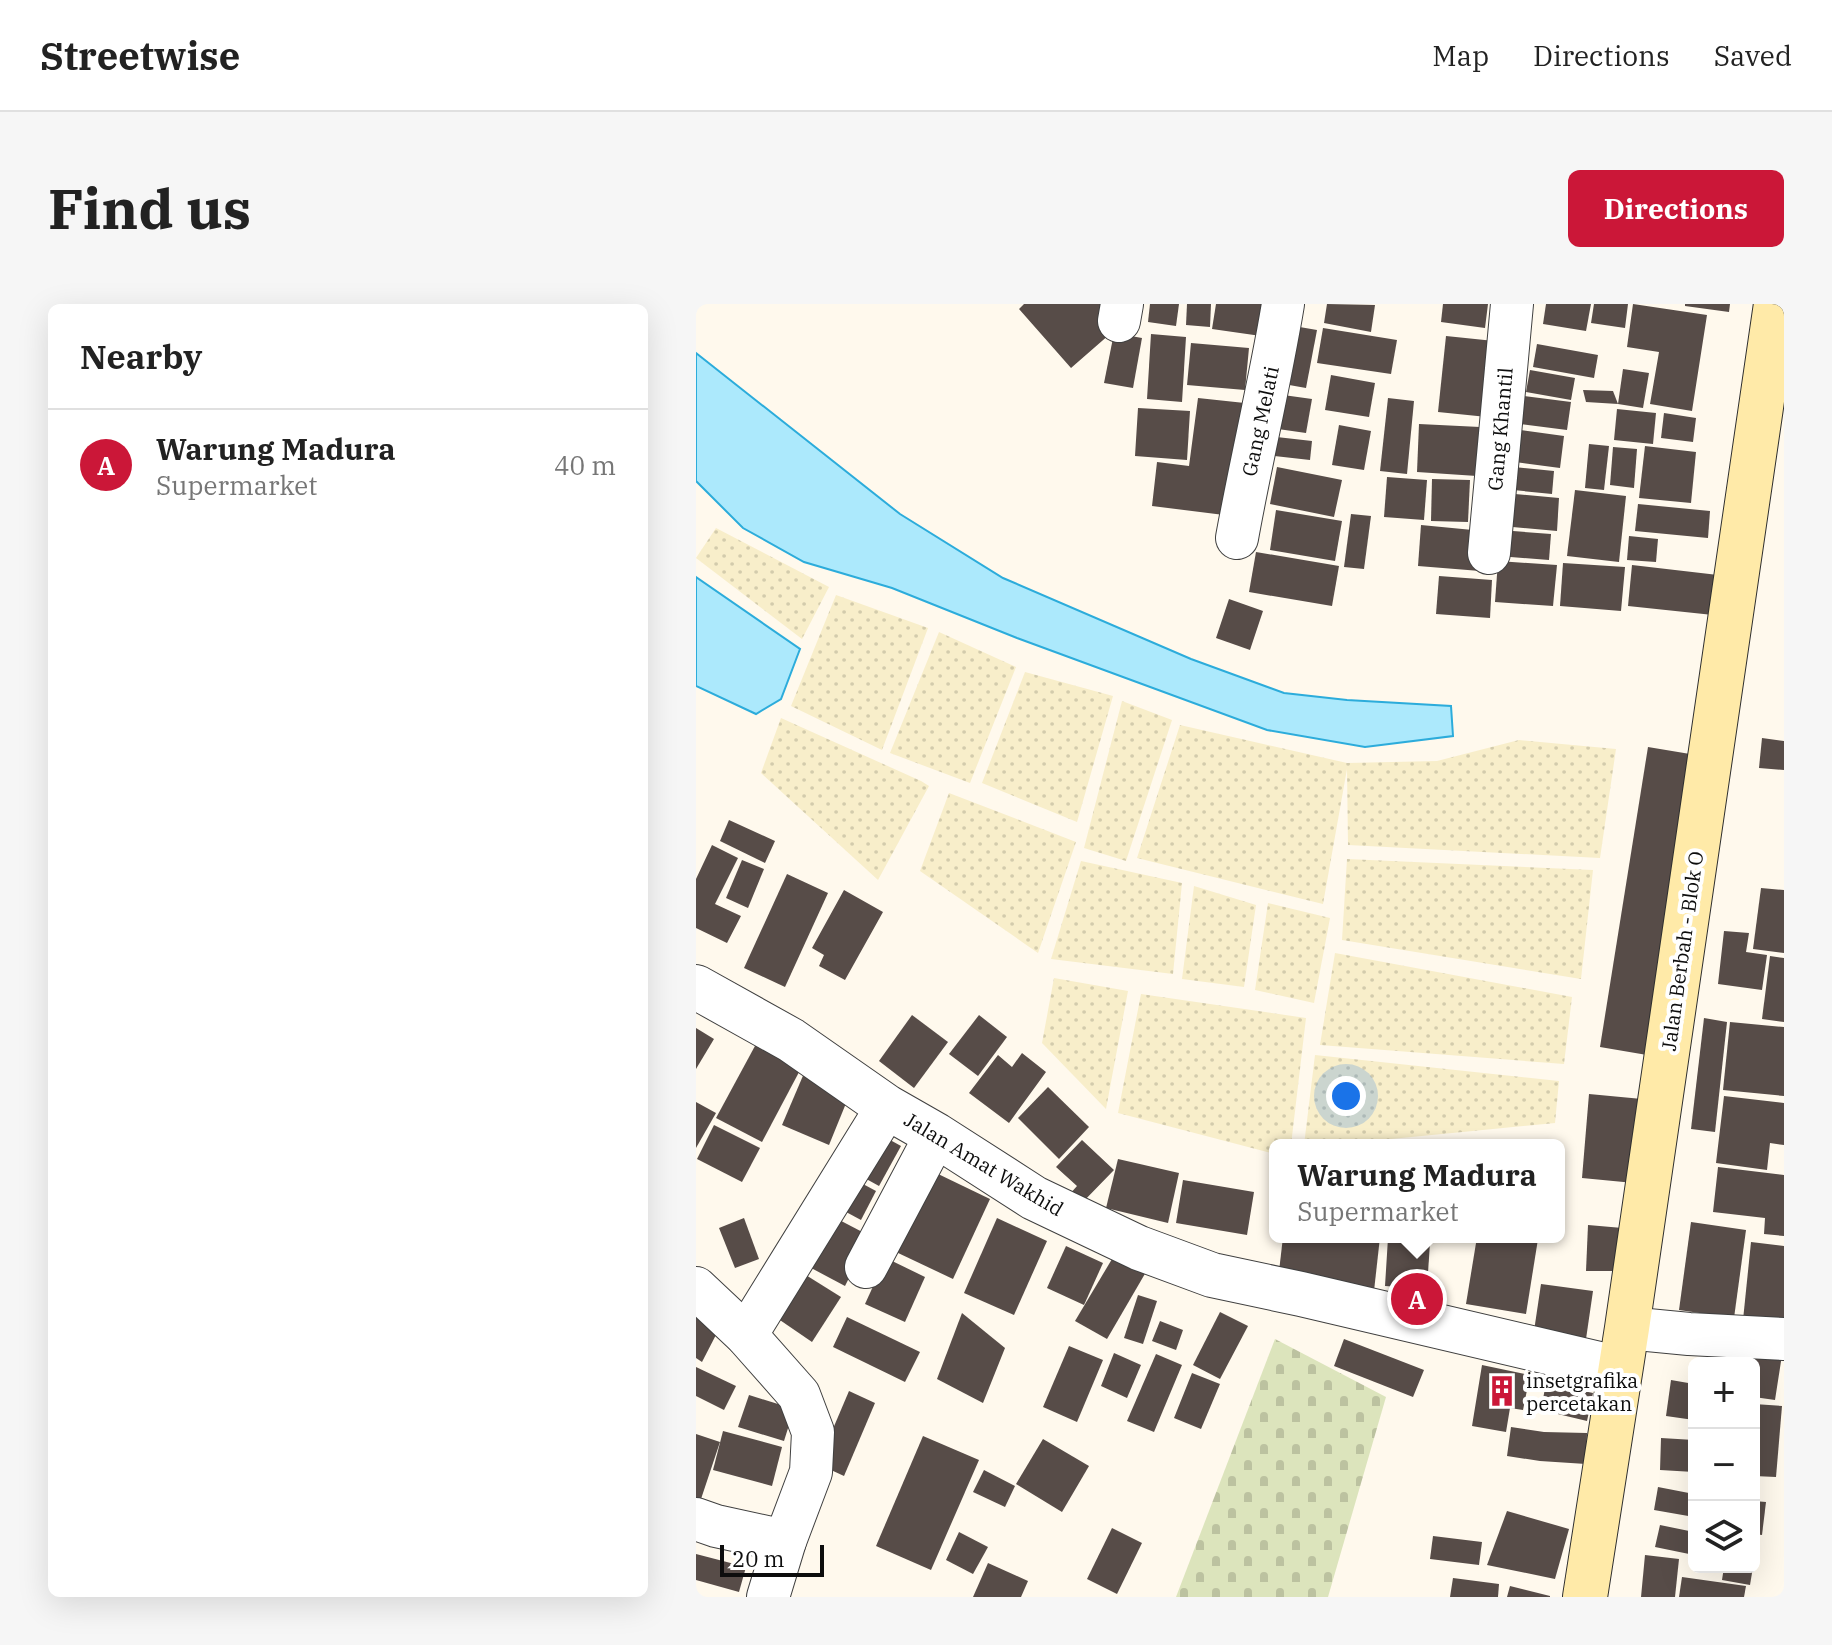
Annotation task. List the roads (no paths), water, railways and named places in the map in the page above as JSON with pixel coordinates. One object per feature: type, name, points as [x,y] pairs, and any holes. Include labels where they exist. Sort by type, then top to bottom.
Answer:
[{"type":"main road","name":"Jalan Berbah - Blok O","points":[[1585,1597],[1776,304]]},
{"type":"street","name":"Gang Melati","points":[[1237,538],[1283,304]]},
{"type":"street","name":"Gang Khantil","points":[[1489,553],[1512,304]]},
{"type":"street","name":"Jalan Amat Wakhid","points":[[696,987],[791,1040],[887,1107],[1034,1198],[1139,1248],[1212,1275],[1316,1297],[1624,1348]]},
{"type":"street","points":[[746,1335],[887,1107]]},
{"type":"street","points":[[866,1267],[936,1135]]},
{"type":"street","points":[[696,1288],[746,1335],[799,1395],[813,1432],[811,1472],[768,1597]]},
{"type":"street","points":[[1624,1348],[1689,1334],[1784,1339]]},
{"type":"street","points":[[696,1519],[785,1541]]},
{"type":"water","points":[[696,353],[900,514],[1003,578],[1191,659],[1284,693],[1451,706],[1453,736],[1365,747],[1267,730],[1017,638],[892,588],[804,562],[743,528],[696,481]]},
{"type":"water","points":[[696,577],[800,649],[781,699],[756,714],[696,686]]},
{"type":"place","name":"Warung Madura","points":[[1417,1299]]},
{"type":"place","name":"insetgrafika percetakan","points":[[1502,1391]]}]
